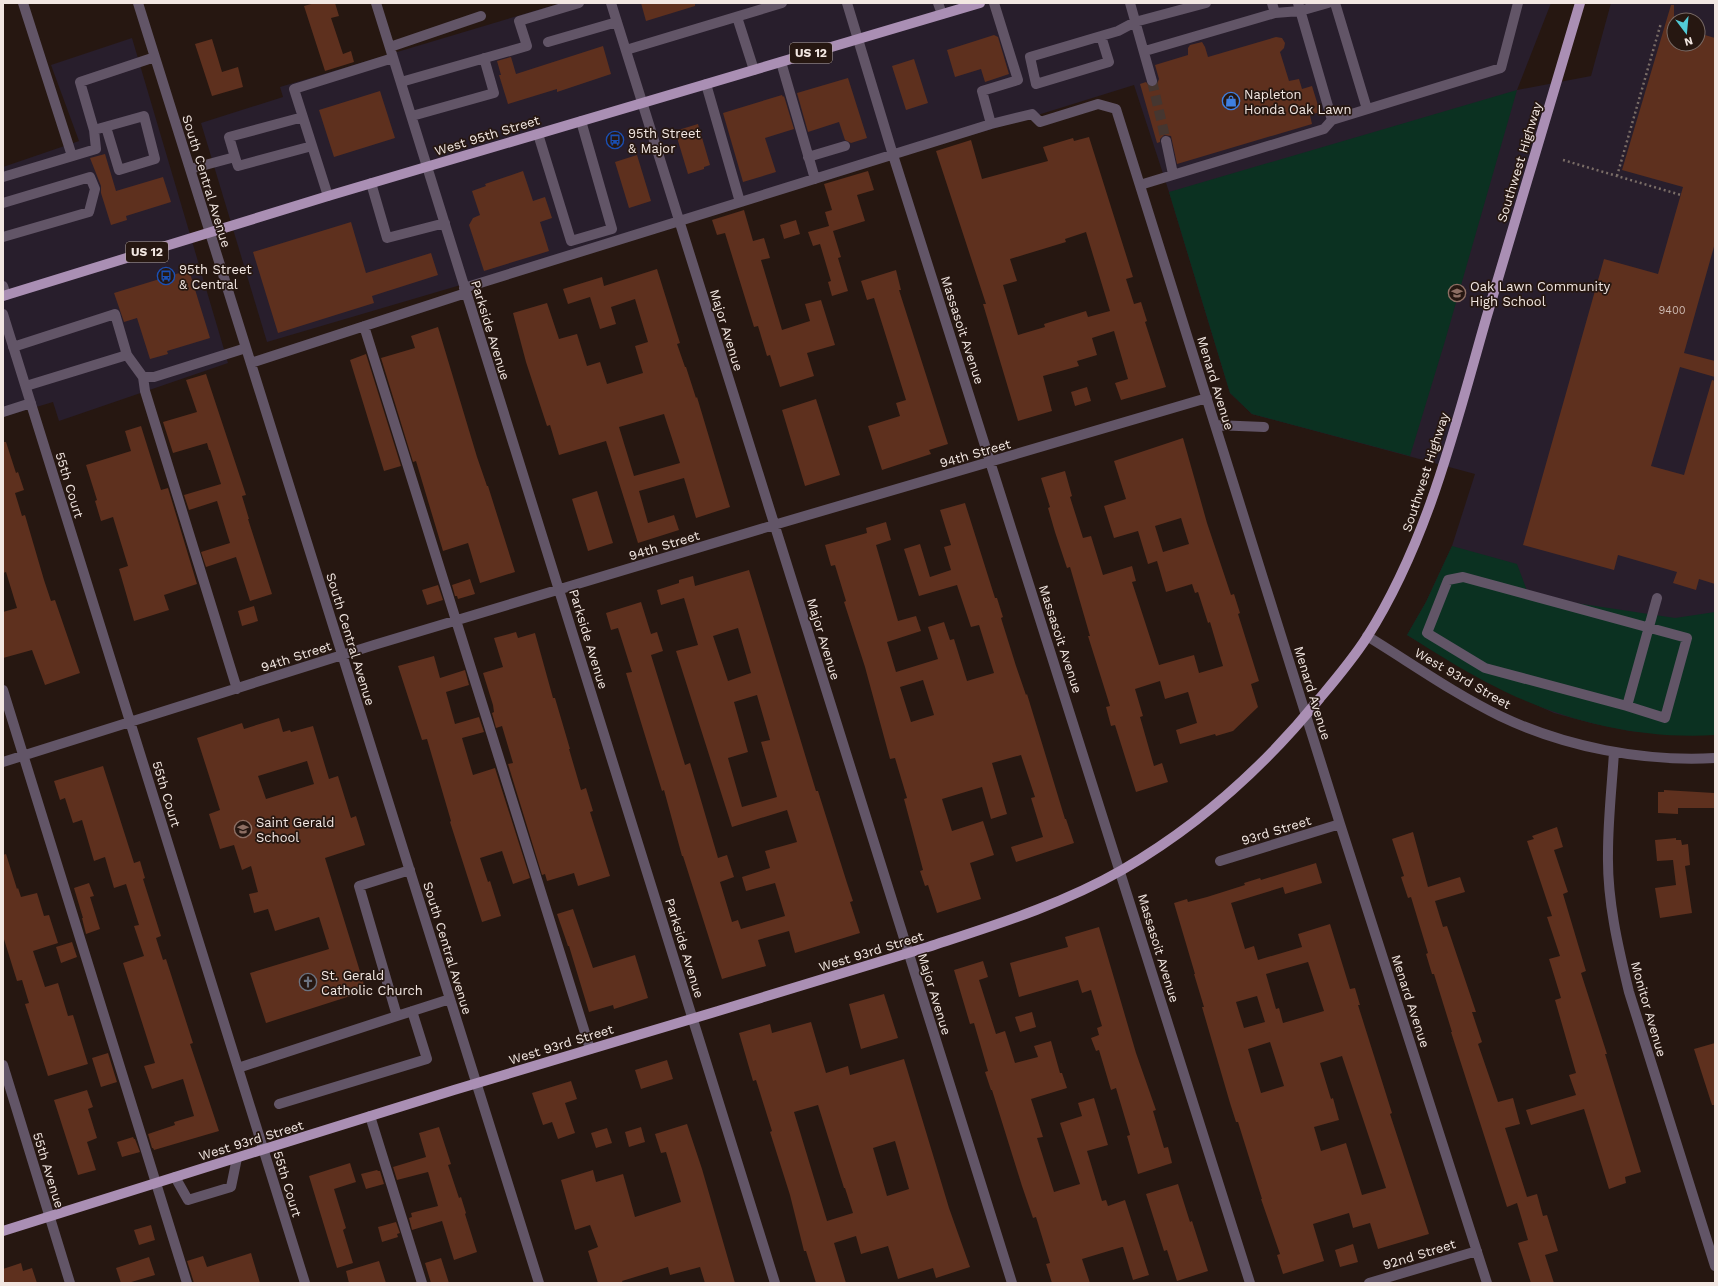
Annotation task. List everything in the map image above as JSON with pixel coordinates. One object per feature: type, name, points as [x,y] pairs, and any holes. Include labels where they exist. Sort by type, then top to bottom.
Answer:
[{"type":"main road","name":"West 95th Street","points":[[4,292],[210,233],[371,183],[980,3]]},
{"type":"main road","name":"Southwest Highway","points":[[1121,871],[1164,844],[1203,815],[1236,788],[1269,756],[1306,715],[1337,677],[1367,636],[1396,583],[1422,528],[1464,395],[1577,4]]},
{"type":"main road","name":"West 93rd Street","points":[[3,1231],[477,1083],[909,953],[1008,921],[1064,900],[1121,871]]},
{"type":"street","points":[[24,3],[72,156]]},
{"type":"street","name":"South Central Avenue","points":[[138,3],[539,1283]]},
{"type":"street","name":"Parkside Avenue","points":[[376,3],[775,1283]]},
{"type":"street","points":[[401,82],[527,46],[519,21],[579,3]]},
{"type":"street","name":"Major Avenue","points":[[611,3],[1012,1283]]},
{"type":"street","points":[[626,50],[782,3]]},
{"type":"street","name":"Massasoit Avenue","points":[[847,3],[893,155],[992,462],[1250,1283]]},
{"type":"street","points":[[938,3],[942,14]]},
{"type":"street","points":[[251,363],[364,326],[465,290],[991,124],[982,92],[1018,80],[994,3]]},
{"type":"street","points":[[1130,3],[1152,81]]},
{"type":"street","points":[[1101,36],[1109,62],[1036,84],[1030,57],[1101,36],[1118,31],[1135,22],[1206,3]]},
{"type":"street","points":[[1144,51],[1273,8],[1299,7],[1328,3]]},
{"type":"street","points":[[1335,3],[1367,109]]},
{"type":"street","points":[[1140,185],[1324,129],[1332,120],[1501,68],[1518,3]]},
{"type":"street","points":[[1299,7],[1332,120]]},
{"type":"street","points":[[390,47],[481,16]]},
{"type":"street","points":[[737,17],[754,70]]},
{"type":"street","points":[[548,42],[617,22]]},
{"type":"street","points":[[3,177],[96,148],[94,130],[80,82],[155,57]]},
{"type":"street","points":[[328,196],[294,89],[393,58]]},
{"type":"street","points":[[412,116],[494,94],[484,58]]},
{"type":"street","points":[[781,62],[815,179]]},
{"type":"street","points":[[706,84],[740,202]]},
{"type":"street","name":"Menard Avenue","points":[[991,124],[1032,114],[1040,122],[1098,104],[1116,109],[1340,824],[1486,1283]]},
{"type":"street","points":[[94,130],[144,116],[156,159],[119,170],[106,127]]},
{"type":"street","points":[[303,117],[229,137],[235,157],[238,166],[312,146]]},
{"type":"street","points":[[538,134],[571,241],[612,229],[581,121]]},
{"type":"street","points":[[1166,141],[1173,174]]},
{"type":"street","points":[[808,157],[845,146]]},
{"type":"street","points":[[190,169],[235,157]]},
{"type":"street","points":[[3,203],[90,177],[95,189],[89,212],[3,237]]},
{"type":"street","points":[[371,183],[387,238],[445,223]]},
{"type":"street","name":"55th Court","points":[[3,314],[305,1283]]},
{"type":"street","points":[[14,347],[115,314],[127,355],[143,376],[145,391],[237,689]]},
{"type":"street","points":[[364,326],[590,1049]]},
{"type":"street","points":[[143,376],[154,377],[246,348]]},
{"type":"street","points":[[26,386],[127,355]]},
{"type":"street","name":"94th Street","points":[[3,762],[343,655],[774,525],[1207,398]]},
{"type":"street","points":[[3,412],[31,403]]},
{"type":"street","points":[[1215,425],[1264,427]]},
{"type":"street","points":[[1463,577],[1687,638],[1665,718],[1627,706],[1485,668],[1427,633],[1448,580],[1463,577]]},
{"type":"street","points":[[1627,706],[1657,598]]},
{"type":"street","name":"West 93rd Street","points":[[1367,636],[1460,695],[1500,716],[1541,732],[1614,752],[1661,757],[1715,758]]},
{"type":"street","points":[[3,690],[187,1283]]},
{"type":"street","name":"Monitor Avenue","points":[[1614,752],[1608,854],[1612,905],[1619,950],[1629,992],[1715,1266]]},
{"type":"street","name":"93rd Street","points":[[1220,860],[1340,824]]},
{"type":"street","points":[[397,1016],[359,886],[410,870]]},
{"type":"street","points":[[238,1068],[450,999]]},
{"type":"street","points":[[279,1104],[427,1059],[412,1011]]},
{"type":"street","name":"55th Avenue","points":[[3,1065],[70,1283]]},
{"type":"street","points":[[370,1116],[422,1283]]},
{"type":"street","points":[[175,1177],[188,1200],[231,1187],[236,1158]]},
{"type":"street","name":"92nd Street","points":[[1369,1283],[1477,1251]]},
{"type":"path","points":[[1617,176],[1661,23]]},
{"type":"path","points":[[1563,160],[1681,195]]},
{"type":"shaded area","points":[[561,3],[1551,3],[1517,90],[1591,76],[1611,3],[1715,3],[1715,735],[1673,735],[1630,731],[1591,723],[1554,713],[1486,682],[1407,635],[1426,602],[1452,546],[1475,474],[1252,414],[1230,393],[1169,192],[1134,85],[1002,126],[267,342],[201,123],[283,97],[280,87]]},
{"type":"shaded area","points":[[132,38],[228,363],[59,421],[53,402],[3,417],[3,167],[79,141],[51,65]]},
{"type":"green space","points":[[1517,90],[1445,341],[1410,456],[1252,414],[1230,393],[1169,192]]},
{"type":"green space","points":[[1452,546],[1517,564],[1529,596],[1675,618],[1715,612],[1715,735],[1685,736],[1626,730],[1597,724],[1540,707],[1486,682],[1407,635],[1426,602]]},
{"type":"building","points":[[315,3],[335,3],[339,16],[331,18],[343,54],[351,51],[354,62],[325,71],[304,6]]},
{"type":"building","points":[[641,3],[695,3],[695,6],[646,21]]},
{"type":"building","points":[[1671,5],[1674,5],[1674,12],[1669,12]]},
{"type":"building","points":[[1666,22],[1666,52],[1706,52],[1706,35],[1715,38],[1715,243],[1684,353],[1715,361],[1715,377],[1680,367],[1651,466],[1684,475],[1712,380],[1715,381],[1715,584],[1699,579],[1696,590],[1673,583],[1677,572],[1618,555],[1614,570],[1523,545],[1604,259],[1658,274],[1683,187],[1622,170]]},
{"type":"building","points":[[994,35],[998,37],[1009,74],[985,82],[981,69],[955,77],[947,50]]},
{"type":"building","name":"Napleton Honda Oak Lawn","points":[[1276,37],[1282,38],[1285,43],[1284,48],[1280,52],[1289,81],[1299,79],[1302,89],[1312,86],[1320,112],[1310,115],[1312,124],[1177,164],[1171,136],[1164,135],[1160,139],[1160,142],[1157,143],[1140,84],[1146,82],[1150,87],[1156,86],[1159,79],[1155,65],[1188,55],[1188,48],[1190,45],[1202,42],[1208,57]]},
{"type":"building","points":[[212,39],[222,72],[238,67],[243,87],[212,96],[195,44]]},
{"type":"building","points":[[603,46],[611,74],[557,92],[557,89],[508,104],[499,75],[501,75],[497,61],[511,57],[516,74]]},
{"type":"building","points":[[914,59],[928,103],[906,110],[892,66]]},
{"type":"building","points":[[848,78],[867,138],[851,143],[845,140],[839,122],[808,132],[797,93]]},
{"type":"building","points":[[380,91],[395,138],[334,157],[319,110]]},
{"type":"building","points":[[782,95],[783,97],[784,96],[794,129],[765,138],[776,172],[743,182],[723,113]]},
{"type":"building","points":[[698,124],[710,165],[704,167],[704,169],[688,174],[675,131]]},
{"type":"building","points":[[1089,137],[1133,277],[1126,279],[1134,304],[1141,302],[1147,321],[1145,322],[1166,387],[1121,400],[1115,383],[1128,379],[1114,331],[1092,338],[1097,355],[1077,361],[1079,366],[1043,376],[1052,411],[1018,421],[983,304],[986,304],[936,151],[971,140],[982,179],[1048,161],[1043,147],[1073,138],[1074,141]],"holes":[[[1086,232],[1110,311],[1088,317],[1086,311],[1044,324],[1045,327],[1018,335],[1003,285],[1017,281],[1010,259],[1066,242],[1065,239]]]},
{"type":"building","points":[[105,154],[116,191],[163,177],[171,202],[126,216],[127,220],[111,225],[101,193],[101,186],[90,158]]},
{"type":"building","points":[[637,155],[651,201],[629,208],[615,162]]},
{"type":"building","points":[[523,171],[533,201],[545,197],[552,218],[540,222],[549,251],[484,271],[469,225],[473,218],[480,215],[472,191],[486,186],[485,184]]},
{"type":"building","points":[[868,171],[874,190],[857,195],[865,221],[833,231],[841,257],[838,258],[848,291],[832,296],[828,282],[831,281],[820,244],[813,246],[808,232],[829,226],[825,212],[832,210],[824,184]]},
{"type":"building","points":[[744,210],[753,241],[764,238],[770,258],[761,260],[782,330],[810,321],[805,304],[821,300],[835,345],[807,353],[814,376],[780,387],[770,355],[767,356],[758,326],[754,327],[725,233],[717,235],[712,220]]},
{"type":"building","points":[[796,220],[800,234],[784,239],[780,225]]},
{"type":"building","points":[[351,222],[366,273],[431,253],[438,275],[372,296],[374,303],[278,333],[253,252]]},
{"type":"building","points":[[657,269],[680,343],[677,344],[696,398],[697,397],[730,507],[696,518],[684,478],[639,491],[648,523],[674,515],[679,530],[638,543],[606,441],[559,455],[550,425],[547,426],[526,362],[513,313],[547,303],[559,339],[577,334],[587,366],[600,362],[607,384],[643,373],[635,346],[648,342],[635,299],[611,307],[616,324],[600,329],[590,297],[568,304],[563,289],[602,277],[604,286]],"holes":[[[664,414],[680,463],[634,476],[619,427]]]},
{"type":"building","points":[[189,270],[210,338],[167,351],[168,354],[150,359],[137,318],[124,322],[114,293]]},
{"type":"building","points":[[896,270],[901,290],[899,290],[948,444],[929,450],[931,454],[882,470],[868,426],[900,416],[896,403],[906,400],[874,298],[867,300],[861,281]]},
{"type":"building","points":[[438,327],[477,457],[488,486],[515,572],[480,583],[468,543],[443,551],[416,461],[413,462],[381,358],[415,348],[411,336]]},
{"type":"building","points":[[366,354],[401,466],[384,471],[350,360]]},
{"type":"building","points":[[206,374],[246,495],[242,496],[248,519],[272,594],[250,601],[236,557],[206,567],[201,552],[230,543],[217,501],[189,510],[184,495],[221,484],[207,443],[173,453],[163,422],[197,412],[186,380]]},
{"type":"building","points":[[1087,387],[1091,401],[1075,406],[1071,392]]},
{"type":"building","points":[[816,399],[840,475],[805,486],[782,410]]},
{"type":"building","points":[[141,426],[161,490],[168,488],[197,584],[164,595],[169,610],[134,621],[119,569],[128,566],[113,517],[101,521],[95,501],[97,500],[86,465],[131,451],[125,431]]},
{"type":"building","points":[[1183,438],[1207,523],[1231,595],[1234,594],[1240,613],[1238,614],[1259,681],[1251,684],[1258,707],[1233,731],[1216,736],[1215,734],[1180,744],[1176,730],[1197,723],[1188,692],[1165,699],[1160,681],[1135,689],[1143,716],[1140,717],[1154,766],[1162,763],[1168,782],[1136,792],[1115,725],[1111,726],[1106,707],[1110,706],[1088,636],[1090,636],[1070,567],[1067,568],[1055,532],[1048,508],[1050,507],[1041,478],[1065,471],[1072,496],[1070,497],[1083,538],[1091,536],[1103,575],[1132,566],[1136,581],[1132,582],[1159,665],[1194,655],[1199,673],[1223,666],[1210,622],[1208,623],[1198,592],[1195,593],[1192,584],[1166,592],[1157,561],[1148,564],[1138,531],[1114,538],[1104,506],[1126,499],[1114,461]],"holes":[[[1181,518],[1189,544],[1163,552],[1155,526]]]},
{"type":"building","points":[[3,442],[6,442],[16,473],[18,472],[24,490],[15,493],[22,516],[25,515],[51,601],[55,600],[80,673],[45,685],[32,650],[3,658],[3,612],[17,608],[6,572],[3,573]]},
{"type":"building","points":[[597,491],[613,543],[588,551],[572,499]]},
{"type":"building","points":[[965,503],[995,598],[997,598],[1003,617],[1001,618],[1016,666],[1026,695],[1027,694],[1065,819],[1074,843],[1016,862],[1011,847],[1043,837],[1031,798],[1035,797],[1021,755],[992,763],[1007,814],[991,819],[982,787],[942,799],[952,831],[983,821],[994,855],[970,863],[981,899],[937,913],[928,885],[925,886],[920,871],[923,870],[904,799],[907,798],[895,758],[890,759],[865,667],[844,602],[846,601],[835,565],[831,566],[825,545],[867,533],[866,528],[886,522],[891,540],[876,545],[898,621],[916,616],[921,631],[887,642],[896,672],[938,659],[928,627],[944,622],[950,640],[954,639],[967,681],[994,673],[979,625],[971,627],[957,585],[919,596],[904,549],[920,544],[930,577],[951,570],[944,547],[951,545],[940,510]],"holes":[[[923,680],[934,715],[911,722],[900,687]]]},
{"type":"building","points":[[749,570],[816,791],[818,791],[853,901],[850,902],[860,933],[795,953],[789,931],[758,940],[766,966],[722,979],[682,856],[664,790],[662,791],[626,673],[632,672],[618,628],[611,630],[606,613],[641,602],[651,634],[657,632],[663,651],[651,655],[685,765],[690,763],[718,858],[727,855],[734,877],[720,882],[732,922],[738,920],[741,929],[785,916],[775,883],[746,891],[742,877],[770,868],[765,851],[797,842],[787,810],[732,827],[676,651],[698,645],[684,598],[661,605],[657,590],[679,583],[679,580],[693,576],[695,586]],"holes":[[[738,628],[751,673],[728,681],[713,636]],[[757,695],[770,740],[761,742],[777,797],[742,807],[728,758],[748,752],[734,702]]]},
{"type":"building","points":[[470,579],[475,594],[458,599],[457,596],[455,596],[452,585]]},
{"type":"building","points":[[438,585],[443,600],[427,605],[422,590]]},
{"type":"building","points":[[254,606],[258,621],[242,626],[238,611]]},
{"type":"building","points":[[516,632],[518,638],[535,633],[581,790],[586,788],[593,811],[590,812],[610,876],[578,886],[574,873],[547,881],[545,874],[542,875],[508,764],[513,763],[502,726],[496,728],[492,713],[494,712],[493,705],[483,673],[503,667],[494,638]]},
{"type":"building","points":[[434,656],[440,678],[465,670],[469,685],[446,692],[455,724],[479,717],[484,732],[462,738],[473,775],[495,768],[530,878],[513,884],[502,851],[480,858],[488,882],[490,881],[501,916],[482,922],[450,822],[451,821],[427,739],[422,740],[398,666]]},
{"type":"building","points":[[279,718],[283,732],[290,730],[291,732],[313,726],[329,779],[338,776],[351,818],[356,816],[365,845],[325,858],[366,991],[266,1023],[250,973],[329,949],[319,917],[275,931],[268,909],[254,913],[249,894],[258,892],[251,866],[242,870],[234,845],[220,849],[209,814],[220,810],[197,738],[242,723],[244,729]],"holes":[[[307,761],[314,784],[266,799],[258,776]]]},
{"type":"building","points":[[103,766],[134,863],[140,861],[145,878],[143,879],[161,936],[156,938],[163,960],[166,959],[193,1043],[190,1044],[219,1131],[154,1150],[148,1134],[175,1125],[174,1122],[194,1116],[183,1079],[152,1089],[144,1066],[155,1063],[123,963],[144,956],[134,926],[139,925],[126,884],[114,888],[105,857],[94,861],[82,820],[73,823],[65,798],[60,800],[54,781]]},
{"type":"building","points":[[1664,790],[1714,793],[1714,808],[1678,808],[1678,814],[1658,813],[1658,792],[1664,792]]},
{"type":"building","points":[[1557,827],[1563,847],[1554,850],[1568,892],[1563,894],[1586,971],[1581,973],[1607,1054],[1605,1054],[1641,1172],[1625,1177],[1626,1183],[1609,1189],[1584,1109],[1531,1125],[1526,1110],[1576,1095],[1569,1075],[1576,1073],[1555,1000],[1561,998],[1549,959],[1560,956],[1547,917],[1552,916],[1527,841],[1534,839],[1532,836]]},
{"type":"building","points":[[1413,832],[1428,887],[1460,877],[1465,892],[1435,901],[1443,927],[1447,926],[1476,1012],[1472,1012],[1482,1042],[1478,1044],[1498,1102],[1513,1098],[1520,1124],[1505,1128],[1527,1197],[1537,1194],[1543,1216],[1547,1215],[1558,1251],[1545,1255],[1554,1283],[1531,1283],[1518,1243],[1528,1240],[1517,1203],[1507,1207],[1434,974],[1432,974],[1426,954],[1428,953],[1411,897],[1408,898],[1401,877],[1404,876],[1392,839]]},
{"type":"building","points":[[1676,838],[1676,840],[1681,840],[1682,845],[1688,844],[1690,865],[1685,866],[1692,913],[1660,918],[1655,888],[1676,885],[1673,860],[1657,861],[1655,840]]},
{"type":"building","points":[[6,854],[21,897],[37,893],[44,916],[49,915],[58,943],[33,951],[45,987],[58,983],[68,1016],[73,1015],[88,1064],[48,1076],[25,1004],[29,1003],[22,980],[17,981],[3,936],[3,855]]},
{"type":"building","points":[[1316,863],[1322,883],[1285,894],[1283,887],[1231,903],[1245,949],[1254,946],[1258,960],[1302,947],[1298,934],[1330,924],[1350,989],[1355,988],[1360,1005],[1358,1005],[1392,1113],[1390,1114],[1429,1234],[1378,1249],[1370,1223],[1353,1228],[1349,1213],[1313,1224],[1324,1261],[1283,1274],[1277,1255],[1280,1254],[1261,1199],[1238,1122],[1236,1122],[1230,1103],[1174,903],[1187,899],[1188,902],[1207,897],[1245,885],[1244,883],[1260,878],[1261,880]],"holes":[[[1308,962],[1324,1011],[1283,1023],[1279,1008],[1276,1009],[1266,974]],[[1257,996],[1265,1022],[1244,1028],[1236,1002]],[[1270,1042],[1284,1086],[1261,1093],[1248,1049]],[[1342,1056],[1386,1188],[1362,1195],[1346,1143],[1321,1151],[1314,1127],[1339,1120],[1333,1098],[1331,1099],[1320,1063]]]},
{"type":"building","points":[[89,883],[94,896],[90,897],[100,929],[86,934],[74,888]]},
{"type":"building","points":[[573,909],[593,968],[635,955],[648,998],[614,1009],[613,1005],[589,1012],[569,946],[557,914]]},
{"type":"building","points":[[1099,927],[1136,1053],[1156,1110],[1153,1111],[1164,1148],[1168,1147],[1172,1163],[1138,1174],[1127,1136],[1130,1135],[1116,1088],[1111,1090],[1099,1050],[1096,1051],[1091,1038],[1099,1035],[1097,1028],[1102,1026],[1091,990],[1082,993],[1078,980],[1019,997],[1010,963],[1068,947],[1065,937]]},
{"type":"building","points":[[72,942],[77,957],[61,963],[56,947]]},
{"type":"building","points":[[983,961],[988,977],[979,980],[996,1034],[1005,1031],[1015,1063],[1038,1057],[1034,1046],[1051,1041],[1060,1073],[1062,1073],[1067,1088],[1031,1099],[1043,1137],[1037,1138],[1054,1192],[1080,1184],[1060,1123],[1082,1116],[1078,1103],[1094,1098],[1108,1145],[1087,1151],[1102,1201],[1106,1200],[1108,1206],[1125,1200],[1149,1275],[1133,1280],[1122,1247],[1082,1259],[1090,1283],[1052,1283],[1046,1264],[1050,1263],[1036,1217],[1033,1218],[1022,1186],[985,1072],[988,1071],[974,1023],[970,1024],[954,970]]},
{"type":"building","points":[[884,994],[898,1038],[861,1049],[849,1004]]},
{"type":"building","points":[[1032,1012],[1036,1027],[1020,1032],[1015,1017]]},
{"type":"building","points":[[811,1022],[826,1073],[848,1066],[850,1075],[904,1059],[949,1208],[970,1267],[936,1278],[933,1268],[898,1279],[888,1246],[861,1254],[856,1236],[834,1243],[846,1283],[816,1283],[806,1251],[804,1251],[790,1195],[770,1132],[772,1131],[756,1080],[753,1081],[739,1033],[770,1024],[772,1033]],"holes":[[[818,1105],[853,1213],[827,1221],[794,1112]],[[895,1141],[909,1189],[887,1196],[873,1148]]]},
{"type":"building","points":[[1715,1043],[1715,1105],[1712,1105],[1694,1049]]},
{"type":"building","points":[[108,1053],[117,1082],[101,1087],[92,1058]]},
{"type":"building","points":[[667,1060],[673,1079],[641,1089],[635,1070]]},
{"type":"building","points":[[571,1081],[577,1099],[565,1103],[575,1133],[558,1139],[552,1122],[543,1125],[532,1093]]},
{"type":"building","points":[[87,1090],[93,1107],[88,1109],[97,1138],[87,1142],[96,1170],[78,1175],[54,1100]]},
{"type":"building","points":[[687,1124],[702,1169],[735,1283],[705,1283],[700,1267],[670,1275],[668,1267],[622,1281],[623,1283],[598,1283],[588,1251],[598,1247],[590,1225],[575,1230],[561,1180],[593,1170],[596,1182],[623,1174],[635,1217],[681,1202],[666,1152],[661,1153],[655,1134]]},
{"type":"building","points":[[439,1127],[451,1164],[448,1165],[459,1198],[461,1197],[477,1252],[454,1260],[442,1221],[412,1230],[409,1218],[412,1217],[411,1213],[438,1206],[428,1172],[397,1180],[393,1167],[426,1157],[419,1133]]},
{"type":"building","points":[[641,1127],[645,1142],[629,1147],[625,1132]]},
{"type":"building","points":[[607,1128],[612,1143],[596,1148],[591,1133]]},
{"type":"building","points":[[133,1137],[140,1152],[122,1157],[117,1142]]},
{"type":"building","points":[[350,1163],[356,1182],[334,1189],[346,1228],[343,1230],[353,1263],[337,1268],[309,1176]]},
{"type":"building","points":[[377,1170],[380,1171],[384,1184],[366,1189],[361,1174]]},
{"type":"building","points":[[1178,1184],[1208,1271],[1177,1281],[1167,1250],[1164,1251],[1146,1194]]},
{"type":"building","points":[[396,1222],[400,1233],[397,1234],[398,1237],[382,1242],[378,1227]]},
{"type":"building","points":[[151,1225],[155,1240],[139,1245],[134,1230]]},
{"type":"building","points":[[1353,1244],[1358,1262],[1340,1267],[1335,1250]]},
{"type":"building","points":[[251,1253],[260,1283],[194,1283],[187,1261],[203,1256],[207,1267]]},
{"type":"building","points":[[149,1257],[155,1275],[128,1283],[121,1283],[116,1268]]},
{"type":"building","points":[[441,1258],[449,1283],[431,1283],[425,1263]]},
{"type":"building","points":[[379,1261],[386,1283],[349,1283],[346,1271]]},
{"type":"building","points":[[21,1263],[23,1271],[32,1268],[37,1283],[3,1283],[3,1269]]},
{"type":"tunnel","points":[[1152,81],[1166,141]]},
{"type":"place","name":"Napleton Honda Oak Lawn","points":[[1231,101]]},
{"type":"place","name":"95th Street & Major","points":[[615,140]]},
{"type":"place","name":"95th Street & Central","points":[[166,276]]},
{"type":"place","name":"Oak Lawn Community High School","points":[[1457,293]]},
{"type":"place","name":"Saint Gerald School","points":[[243,829]]},
{"type":"place","name":"St. Gerald Catholic Church","points":[[308,982]]}]
